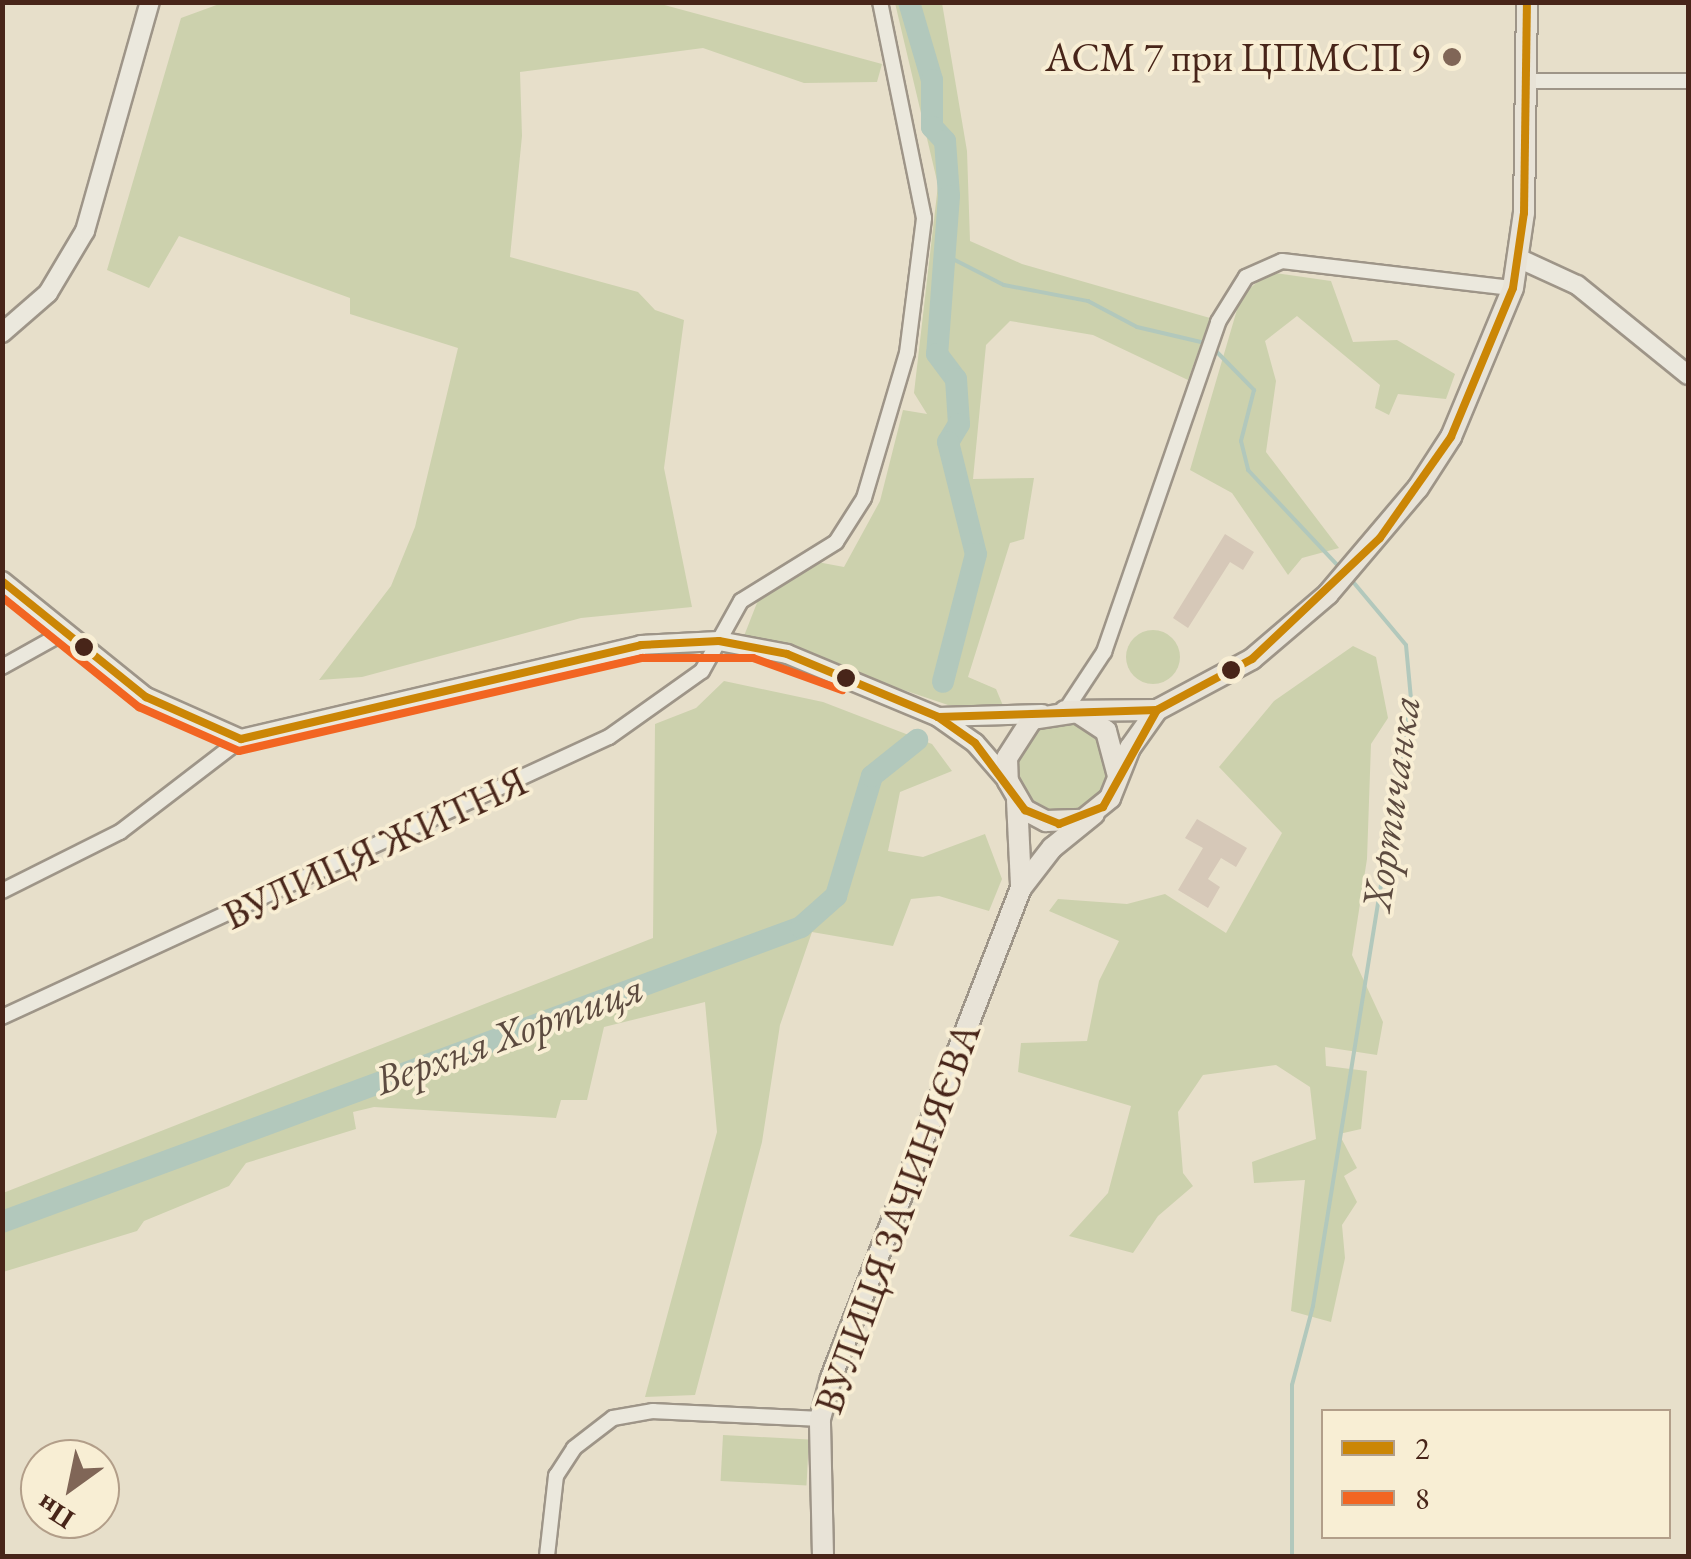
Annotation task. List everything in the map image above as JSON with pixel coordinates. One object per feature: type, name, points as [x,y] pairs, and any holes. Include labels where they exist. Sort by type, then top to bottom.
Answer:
[{"type":"main road","points":[[1021,888],[1010,746],[1042,714],[1066,710],[1157,710],[1252,659],[1359,562],[1451,437],[1513,288],[1518,258],[1527,2]]},
{"type":"main road","points":[[1066,710],[1106,732],[1118,776]]},
{"type":"main road","points":[[1021,888],[1052,848],[1094,814],[1157,710]]},
{"type":"main road","points":[[1012,791],[1058,824],[1094,814]]},
{"type":"main road","name":"ВУЛИЦЯ ЗАЧИНЯЄВА","points":[[823,1556],[820,1419],[1021,888]]},
{"type":"street","points":[[2,333],[48,293],[85,231],[150,2]]},
{"type":"street","name":"ВУЛИЦЯ ЖИТНЯ","points":[[2,1017],[609,736],[694,679],[741,601],[804,568],[849,526],[874,470],[907,353],[924,209],[880,2]]},
{"type":"street","points":[[1525,82],[1688,81]]},
{"type":"street","points":[[1518,258],[1577,285],[1688,376]]},
{"type":"street","points":[[1066,710],[1104,652],[1213,338],[1236,287],[1269,263],[1402,270],[1513,288]]},
{"type":"street","points":[[2,582],[146,697],[241,739]]},
{"type":"street","points":[[2,666],[63,633]]},
{"type":"street","points":[[2,891],[120,832],[241,739],[641,645],[719,640],[788,654],[938,717],[976,743],[1012,791]]},
{"type":"street","points":[[938,717],[1042,714]]},
{"type":"street","points":[[547,1556],[556,1476],[574,1448],[613,1418],[653,1411],[820,1419]]},
{"type":"green space","points":[[222,3],[657,3],[882,64],[877,82],[804,83],[703,48],[520,72],[522,136],[510,257],[638,292],[655,310],[684,320],[664,468],[692,607],[581,618],[362,677],[319,680],[391,586],[415,527],[458,348],[350,314],[350,298],[179,236],[149,288],[107,270],[181,18]]},
{"type":"green space","points":[[895,3],[942,3],[967,151],[970,241],[1022,264],[1210,318],[1188,380],[1093,335],[1010,321],[986,345],[973,479],[1034,478],[1024,539],[1010,543],[968,677],[996,689],[1004,708],[948,705],[744,636],[762,590],[812,561],[844,567],[880,501],[903,410],[927,414],[914,393],[938,185]]},
{"type":"green space","points":[[1269,272],[1331,281],[1353,342],[1397,340],[1455,374],[1446,399],[1398,394],[1389,415],[1375,408],[1380,385],[1297,316],[1265,341],[1276,381],[1266,452],[1339,548],[1302,558],[1288,575],[1232,493],[1190,470],[1241,296]]},
{"type":"green space","points":[[1153,630],[1172,638],[1180,657],[1172,676],[1153,684],[1134,676],[1126,657],[1134,638]]},
{"type":"green space","points":[[1353,646],[1376,657],[1388,718],[1371,744],[1367,859],[1352,955],[1383,1022],[1377,1055],[1325,1047],[1326,1066],[1367,1071],[1361,1129],[1339,1134],[1357,1168],[1344,1176],[1357,1202],[1342,1225],[1345,1258],[1331,1322],[1291,1311],[1305,1180],[1254,1183],[1252,1162],[1316,1139],[1310,1087],[1276,1065],[1203,1075],[1178,1112],[1183,1173],[1193,1186],[1158,1216],[1133,1253],[1069,1236],[1108,1193],[1131,1106],[1018,1072],[1021,1043],[1087,1041],[1099,981],[1119,941],[1049,911],[1058,899],[1127,904],[1165,894],[1226,933],[1282,833],[1219,767],[1274,701]]},
{"type":"green space","points":[[724,681],[823,702],[932,744],[952,771],[900,792],[888,851],[923,857],[985,834],[1002,879],[989,911],[939,896],[911,899],[893,946],[812,932],[780,1025],[762,1142],[695,1395],[645,1397],[717,1132],[705,1002],[604,1027],[587,1100],[561,1100],[556,1118],[374,1107],[353,1112],[356,1129],[246,1163],[229,1186],[144,1221],[137,1231],[3,1272],[3,1193],[653,938],[655,724],[696,708]]},
{"type":"green space","points":[[1062,720],[1080,723],[1095,733],[1105,748],[1105,784],[1095,799],[1080,809],[1062,812],[1044,809],[1029,799],[1019,784],[1016,766],[1019,748],[1029,733],[1044,723]]},
{"type":"green space","points":[[723,1435],[809,1440],[806,1485],[721,1481]]},
{"type":"building","points":[[1225,534],[1254,552],[1243,570],[1230,562],[1188,628],[1173,618]]},
{"type":"building","points":[[1197,819],[1247,848],[1236,867],[1221,858],[1208,879],[1220,887],[1208,908],[1178,890],[1203,848],[1185,838]]},
{"type":"waterway","name":"Верхня Хортиця","points":[[909,2],[932,80],[932,127],[945,141],[949,196],[937,354],[956,379],[959,424],[948,442],[976,554],[943,682]]},
{"type":"waterway","name":"Хортичанка","points":[[945,255],[1004,285],[1088,301],[1137,327],[1205,343]]},
{"type":"waterway","name":"Хортичанка","points":[[1213,348],[1254,390],[1241,441],[1248,470],[1339,567]]},
{"type":"waterway","name":"Хортичанка","points":[[1292,1556],[1292,1385],[1313,1306],[1411,699],[1406,645],[1349,577]]},
{"type":"waterway","name":"Верхня Хортиця","points":[[2,1222],[801,927],[836,896],[872,776],[917,740]]},
{"type":"transit line","name":"2","points":[[938,717],[1157,710],[1252,659],[1380,538],[1451,437],[1513,288],[1524,213],[1527,2]]},
{"type":"transit line","name":"2","points":[[2,581],[146,697],[241,739],[641,645],[719,641],[787,654],[938,717],[975,743],[1025,810],[1059,824],[1103,807],[1157,710]]},
{"type":"transit line","name":"8","points":[[2,597],[139,707],[239,751],[642,658],[753,658],[842,690]]},
{"type":"place","name":"АСМ 7 при ЦПМСП 9","points":[[1452,57]]}]
